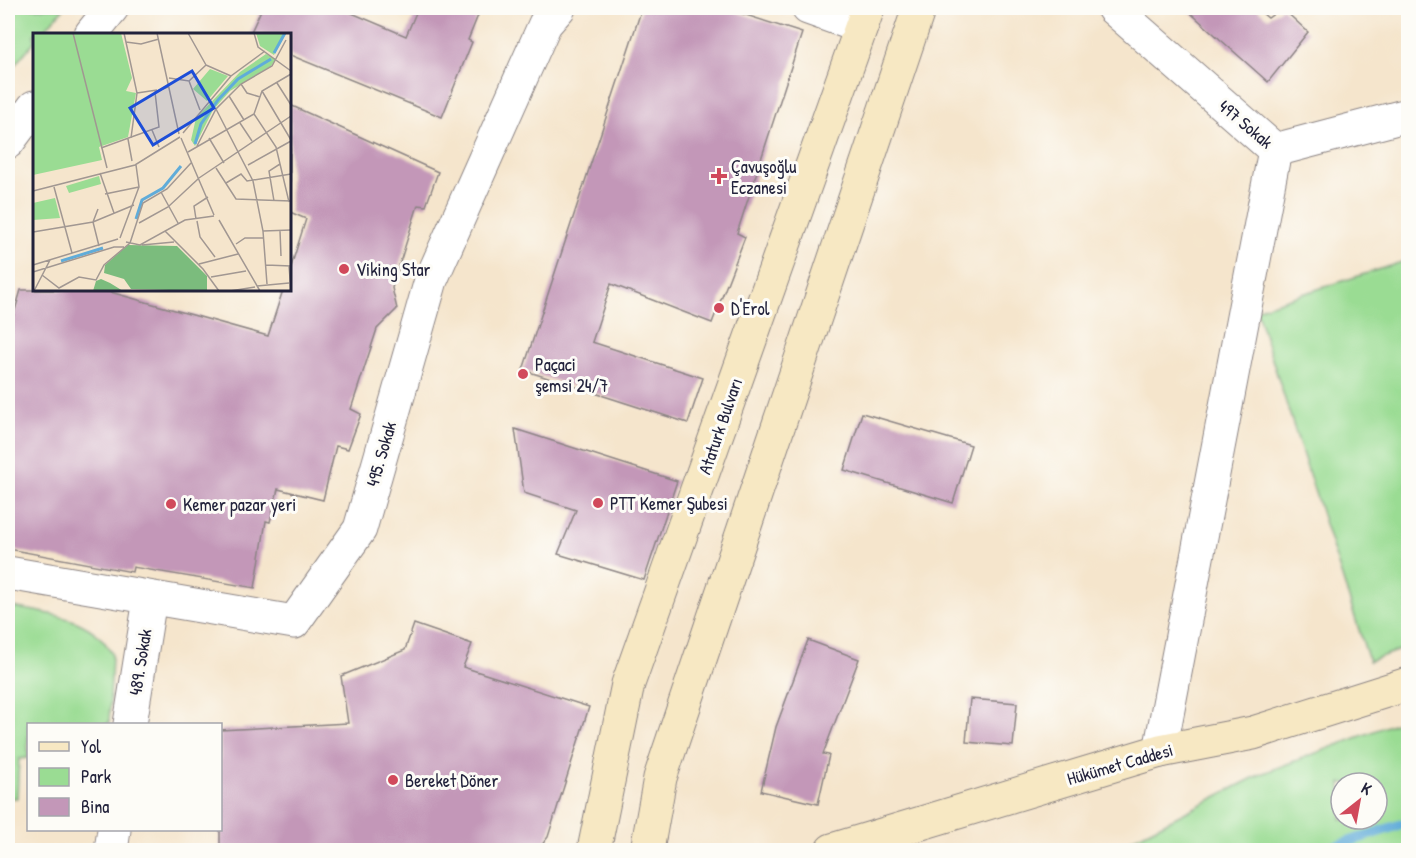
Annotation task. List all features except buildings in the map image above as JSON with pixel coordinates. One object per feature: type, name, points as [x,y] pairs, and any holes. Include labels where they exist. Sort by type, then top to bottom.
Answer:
[{"type":"main road","points":[[648,850],[660,778],[920,8]]},
{"type":"main road","name":"Ataturk Bulvarı","points":[[594,850],[628,684],[864,17]]},
{"type":"main road","name":"Hükümet Caddesi","points":[[832,850],[1160,751],[1253,733],[1408,684]]},
{"type":"street","points":[[92,33],[112,8]]},
{"type":"street","name":"495. Sokak","points":[[8,573],[294,622],[360,529],[430,280],[545,24],[559,8]]},
{"type":"street","points":[[808,8],[864,17]]},
{"type":"street","name":"497 Sokak","points":[[1113,8],[1275,150],[1408,115]]},
{"type":"street","points":[[8,142],[33,108]]},
{"type":"street","points":[[1160,751],[1275,150]]},
{"type":"street","name":"489. Sokak","points":[[130,723],[150,599]]},
{"type":"street","points":[[111,850],[114,831]]},
{"type":"green space","points":[[8,8],[64,8],[42,33],[33,33],[33,43],[8,73]]},
{"type":"green space","points":[[1408,260],[1408,647],[1369,661],[1256,309]]},
{"type":"green space","points":[[8,606],[52,614],[81,624],[104,642],[112,655],[109,723],[27,723],[27,758],[19,759],[17,798],[8,798]]},
{"type":"green space","points":[[1408,718],[1408,850],[1111,850],[1261,774]]},
{"type":"waterway","points":[[1324,850],[1408,822]]},
{"type":"place","name":"Çavuşoğlu Eczanesi","points":[[719,176]]},
{"type":"place","name":"Viking Star","points":[[344,269]]},
{"type":"place","name":"D'Erol","points":[[719,308]]},
{"type":"place","name":"Paçaci şemsi 24/7","points":[[523,374]]},
{"type":"place","name":"PTT Kemer Şubesi","points":[[598,503]]},
{"type":"place","name":"Kemer pazar yeri","points":[[171,504]]},
{"type":"place","name":"Bereket Döner","points":[[393,780]]}]
